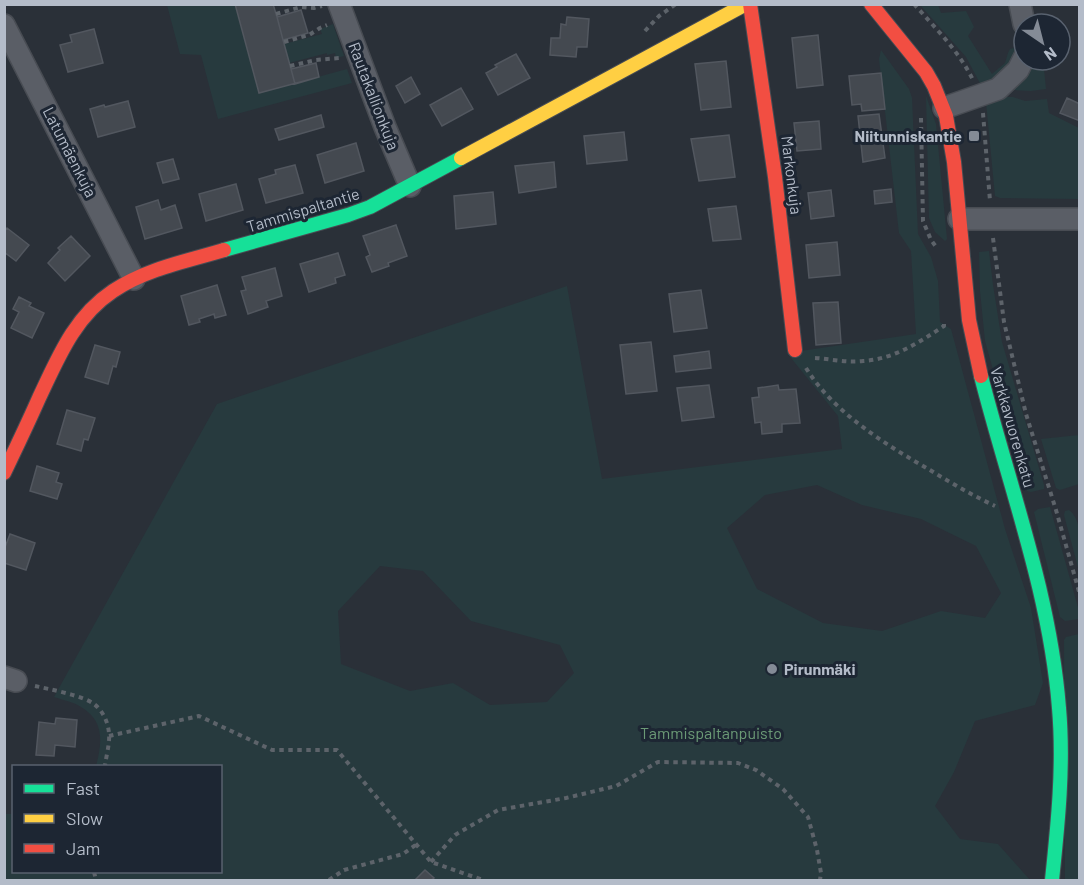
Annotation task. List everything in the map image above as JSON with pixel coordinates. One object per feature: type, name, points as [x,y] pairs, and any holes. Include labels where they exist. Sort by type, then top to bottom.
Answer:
[{"type":"street","name":"Tammispaltantie","points":[[4,473],[72,333],[81,318],[95,303],[114,289],[165,267],[370,207],[748,4]]},
{"type":"street","name":"Markonkuja","points":[[748,4],[766,104],[795,350]]},
{"type":"street","name":"Varkkavuorenkatu","points":[[871,4],[926,72],[944,108],[951,138],[969,320],[980,374],[1035,570],[1047,620],[1054,666],[1059,705],[1062,764],[1053,880]]},
{"type":"street","name":"Rautakallionkuja","points":[[337,14],[410,186]]},
{"type":"street","name":"Latumäenkuja","points":[[4,25],[135,279]]},
{"type":"street","points":[[944,108],[998,89],[1016,72]]},
{"type":"street","points":[[959,219],[1080,219]]},
{"type":"path","points":[[276,14],[301,7],[314,8],[326,4]]},
{"type":"path","points":[[644,32],[658,16],[676,4]]},
{"type":"path","points":[[284,42],[309,35],[337,14]]},
{"type":"path","points":[[290,66],[347,56]]},
{"type":"path","points":[[921,111],[924,221],[931,240],[939,249]]},
{"type":"path","points":[[993,233],[1004,322],[1012,357],[1026,414],[1080,596]]},
{"type":"path","points":[[795,350],[813,358],[861,362],[890,357],[918,344],[944,326]]},
{"type":"path","points":[[795,350],[809,372],[833,401],[858,424],[956,486],[999,508]]},
{"type":"path","points":[[10,679],[86,699],[95,704],[107,722],[110,736],[105,765]]},
{"type":"path","points":[[110,736],[199,716],[272,750],[337,750],[431,862],[483,880]]},
{"type":"path","points":[[431,862],[455,835],[498,810],[616,786],[658,762],[738,763],[756,770],[783,789],[808,817],[818,850],[820,880]]},
{"type":"path","points":[[329,880],[344,870],[403,854],[417,844]]},
{"type":"green space","points":[[167,5],[235,5],[259,93],[347,69],[352,83],[218,119],[201,55],[180,54]]},
{"type":"green space","points":[[938,5],[941,13],[966,11],[974,27],[968,36],[992,74],[1005,63],[1012,48],[1012,67],[982,87],[966,57],[921,6]]},
{"type":"green space","points":[[333,24],[344,56],[336,58],[335,53],[327,55],[327,53],[289,63],[284,44],[322,34],[320,29]]},
{"type":"green space","name":"Tammispaltanpuisto","points":[[881,50],[909,89],[912,98],[918,234],[931,257],[938,281],[940,322],[951,329],[1005,529],[1031,608],[1043,683],[1035,705],[975,721],[954,772],[935,806],[960,839],[998,844],[1030,880],[5,880],[5,814],[12,814],[12,873],[222,873],[222,765],[96,765],[100,749],[100,733],[94,719],[78,705],[54,697],[217,404],[567,286],[602,479],[842,449],[838,416],[787,353],[916,334],[911,251],[899,233],[879,59]],"holes":[[[817,485],[862,505],[921,519],[976,546],[1001,593],[985,618],[941,611],[882,631],[823,623],[757,589],[727,528],[765,495]],[[380,566],[423,571],[471,621],[560,645],[574,673],[547,702],[490,705],[453,683],[410,691],[341,664],[338,611]]]},
{"type":"green space","points":[[1022,72],[1044,72],[1046,89],[1031,91],[1011,88]]},
{"type":"green space","points":[[926,96],[936,124],[947,239],[945,241],[935,232],[929,218]]},
{"type":"green space","points":[[1000,97],[1013,97],[1025,101],[1047,99],[1049,113],[1079,128],[1079,199],[1000,198],[995,196],[986,102]]},
{"type":"green space","points":[[989,251],[1002,342],[1044,485],[1044,489],[1031,492],[1027,491],[985,341],[979,252]]},
{"type":"green space","points":[[1079,435],[1079,484],[1060,490],[1056,488],[1041,439]]},
{"type":"green space","points":[[1050,507],[1079,611],[1079,619],[1065,621],[1060,617],[1034,512]]},
{"type":"green space","points":[[1069,510],[1074,515],[1079,529],[1079,571],[1064,515],[1065,511]]},
{"type":"green space","points":[[1079,634],[1079,880],[1065,880],[1064,640],[1066,637]]},
{"type":"building","points":[[235,4],[273,4],[277,17],[301,10],[308,33],[283,40],[291,69],[316,63],[319,77],[259,93]]},
{"type":"building","points":[[301,10],[308,33],[283,40],[277,17]]},
{"type":"building","points":[[567,17],[589,19],[587,47],[577,47],[576,57],[550,55],[551,38],[560,38],[561,24],[566,25]]},
{"type":"building","points":[[94,29],[103,63],[68,72],[60,45],[72,42],[70,35]]},
{"type":"building","points":[[818,35],[823,85],[797,88],[792,38]]},
{"type":"building","points":[[516,54],[530,78],[498,95],[486,73],[497,67],[495,65]]},
{"type":"building","points":[[726,61],[731,107],[701,110],[695,64]]},
{"type":"building","points":[[316,63],[319,77],[295,84],[291,69]]},
{"type":"building","points":[[881,73],[885,109],[862,111],[861,104],[852,105],[849,76]]},
{"type":"building","points":[[411,77],[420,94],[405,103],[396,86]]},
{"type":"building","points":[[461,88],[473,109],[442,126],[430,105]]},
{"type":"building","points":[[1067,98],[1080,104],[1080,121],[1060,113]]},
{"type":"building","points":[[128,101],[135,127],[98,137],[90,109]]},
{"type":"building","points":[[879,114],[885,158],[863,162],[858,116]]},
{"type":"building","points":[[321,115],[324,127],[279,140],[275,129]]},
{"type":"building","points":[[819,121],[821,149],[797,151],[794,123]]},
{"type":"building","points":[[624,132],[627,160],[587,164],[584,136]]},
{"type":"building","points":[[729,135],[735,177],[699,181],[691,139]]},
{"type":"building","points":[[356,143],[364,171],[325,183],[317,155]]},
{"type":"building","points":[[173,159],[179,179],[163,183],[157,163]]},
{"type":"building","points":[[554,162],[556,187],[519,193],[515,166]]},
{"type":"building","points":[[295,165],[303,193],[266,203],[259,179],[276,174],[275,170]]},
{"type":"building","points":[[236,184],[243,210],[206,221],[199,194]]},
{"type":"building","points":[[891,189],[892,202],[875,204],[874,191]]},
{"type":"building","points":[[831,190],[834,216],[811,219],[808,193]]},
{"type":"building","points":[[493,192],[496,224],[456,229],[454,196]]},
{"type":"building","points":[[158,200],[161,210],[175,205],[182,228],[145,239],[136,207]]},
{"type":"building","points":[[736,206],[741,239],[713,241],[708,209]]},
{"type":"building","points":[[396,225],[407,256],[372,272],[366,257],[370,255],[363,236]]},
{"type":"building","points":[[7,228],[29,245],[16,261],[4,252],[4,232]]},
{"type":"building","points":[[71,236],[90,256],[65,281],[48,263],[60,250],[58,248]]},
{"type":"building","points":[[837,242],[840,275],[809,278],[806,245]]},
{"type":"building","points":[[338,253],[345,275],[335,278],[336,283],[309,292],[300,264]]},
{"type":"building","points":[[275,268],[282,296],[266,301],[268,307],[248,314],[241,291],[246,290],[242,277]]},
{"type":"building","points":[[217,285],[226,315],[215,318],[214,314],[189,325],[181,296]]},
{"type":"building","points":[[701,290],[707,328],[674,332],[669,294]]},
{"type":"building","points":[[19,297],[31,303],[29,306],[44,313],[32,338],[11,328],[19,312],[13,309]]},
{"type":"building","points":[[838,302],[841,343],[816,345],[813,303]]},
{"type":"building","points":[[651,342],[657,391],[626,394],[620,345]]},
{"type":"building","points":[[95,345],[120,352],[108,384],[85,377]]},
{"type":"building","points":[[709,351],[711,368],[676,372],[674,356]]},
{"type":"building","points":[[709,385],[714,417],[682,421],[677,388]]},
{"type":"building","points":[[778,385],[779,390],[796,389],[800,423],[782,424],[782,432],[762,434],[761,422],[755,423],[752,398],[759,397],[758,388]]},
{"type":"building","points":[[67,410],[95,418],[88,440],[84,439],[81,451],[57,444]]},
{"type":"building","points":[[37,466],[59,473],[56,482],[62,484],[57,499],[30,491]]},
{"type":"building","points":[[10,534],[35,543],[26,570],[4,563],[4,550]]},
{"type":"building","points":[[56,718],[77,720],[75,747],[55,745],[54,756],[36,755],[39,722],[55,724]]},
{"type":"building","points":[[425,870],[434,878],[415,880]]},
{"type":"traffic: fast","points":[[224,250],[370,207],[461,158]]},
{"type":"traffic: fast","points":[[981,376],[1038,581],[1054,665],[1059,708],[1061,772],[1052,880]]},
{"type":"traffic: slow","points":[[461,158],[746,4]]},
{"type":"traffic: jam","points":[[750,4],[775,177],[795,350]]},
{"type":"traffic: jam","points":[[871,4],[926,72],[946,116],[954,162],[969,320],[981,376]]},
{"type":"traffic: jam","points":[[4,473],[60,353],[77,326],[99,301],[139,277],[167,266],[224,250]]},
{"type":"place","name":"Niitunniskantie","points":[[974,136]]},
{"type":"place","name":"Pirunmäki","points":[[772,669]]}]
